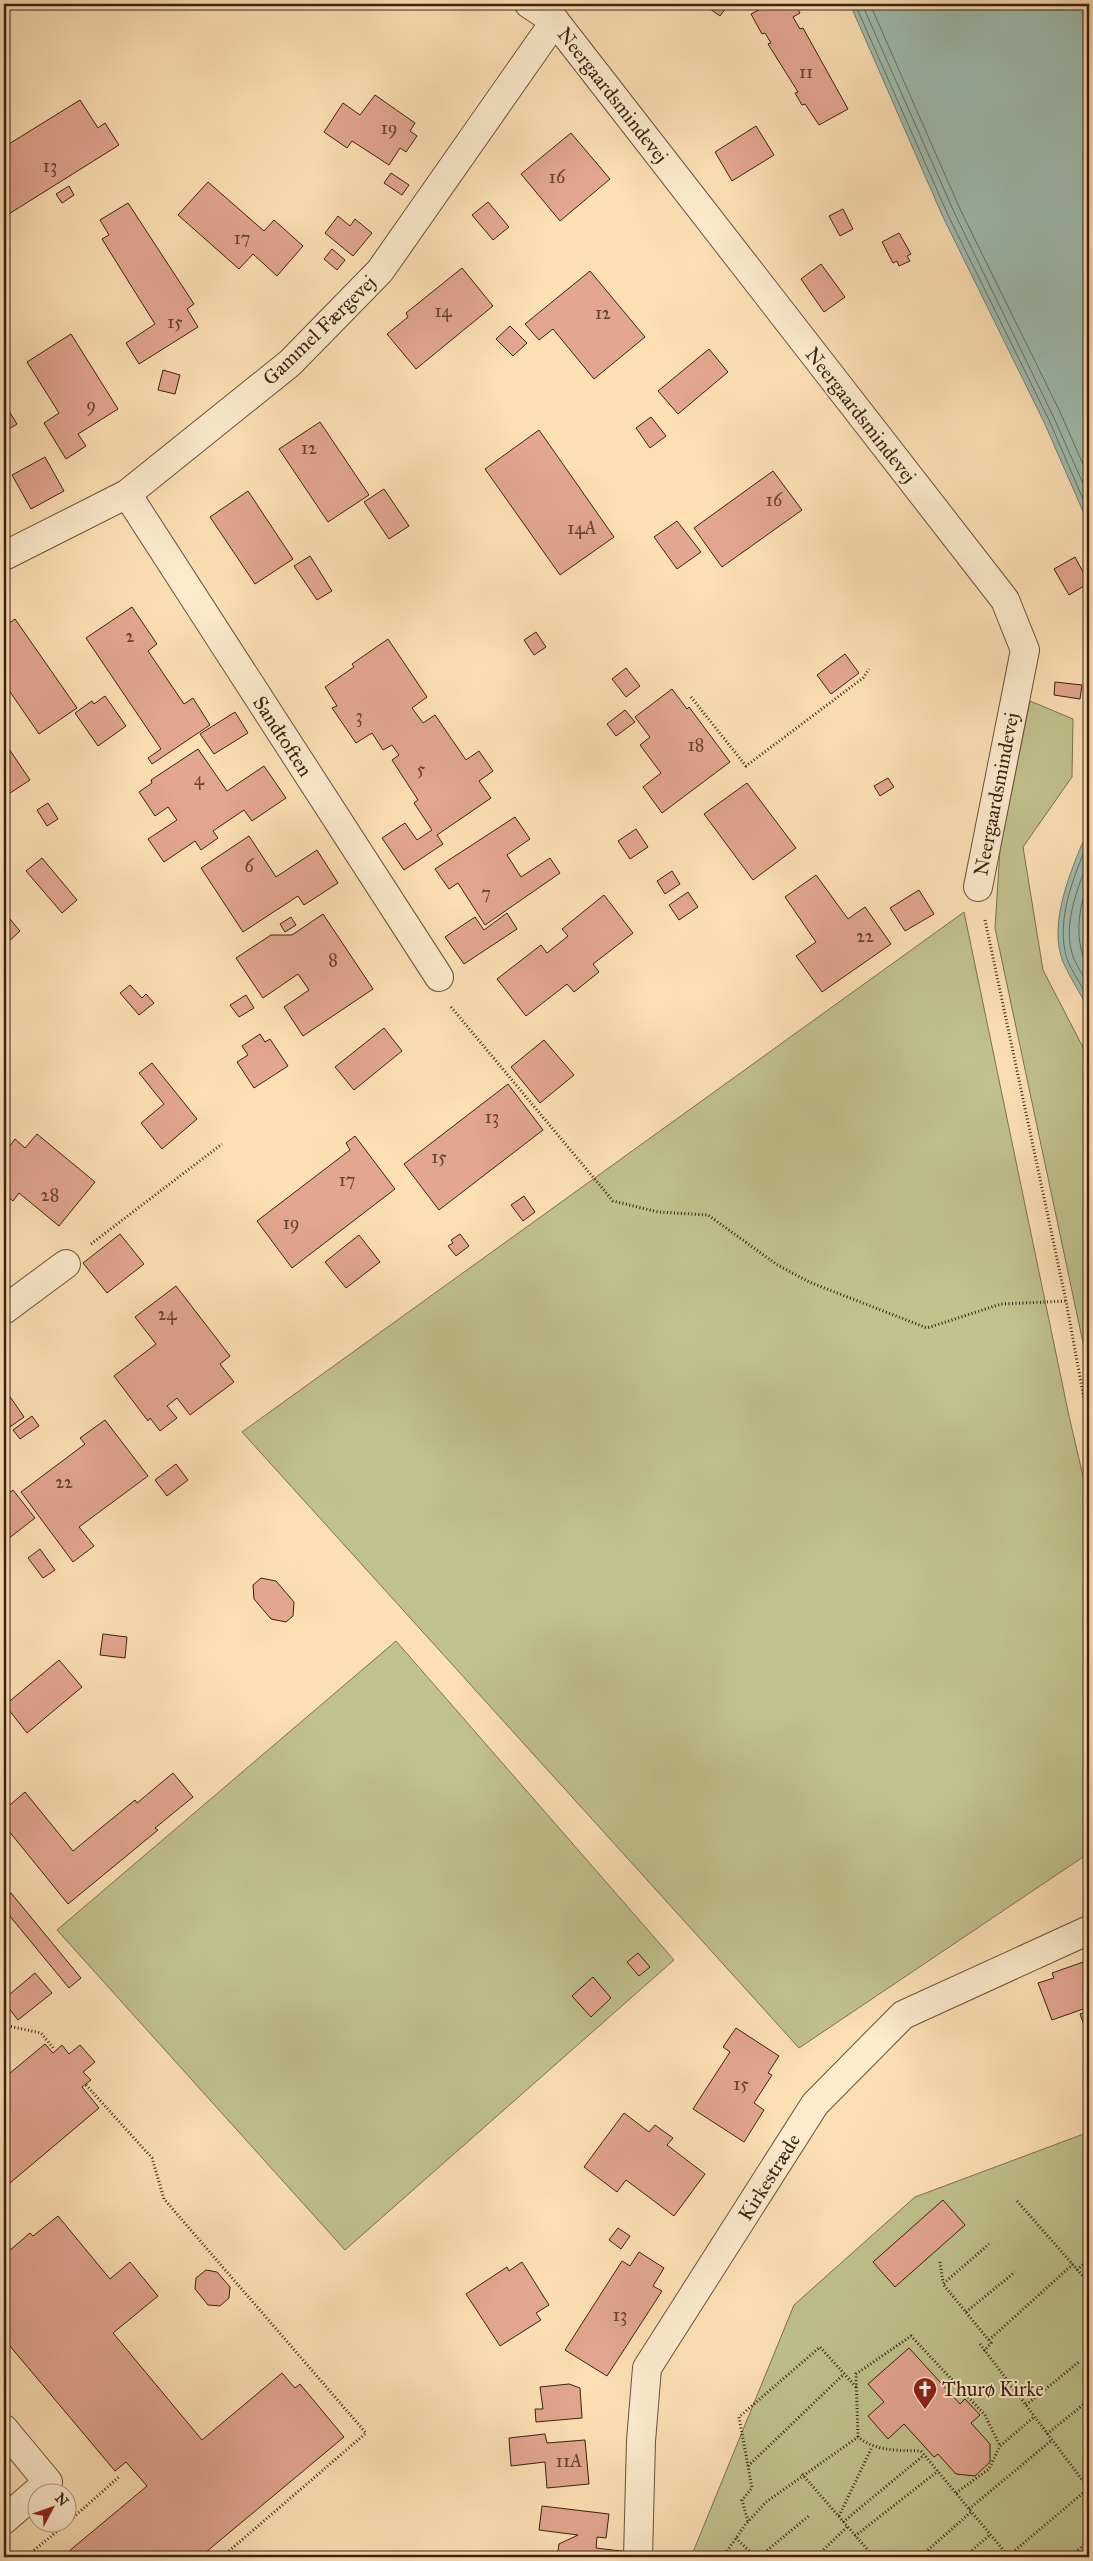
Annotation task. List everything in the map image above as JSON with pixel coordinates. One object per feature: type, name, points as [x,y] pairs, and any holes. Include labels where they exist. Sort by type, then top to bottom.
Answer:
[{"type":"street","name":"Neergaardsmindevej","points":[[529,4],[555,21],[1005,600],[1025,650],[978,887]]},
{"type":"street","name":"Gammel Færgevej","points":[[4,556],[127,494],[290,363],[380,271],[555,21]]},
{"type":"street","name":"Sandtoften","points":[[127,494],[439,977]]},
{"type":"street","points":[[4,1310],[66,1264]]},
{"type":"street","name":"Kirkestræde","points":[[638,2557],[641,2441],[647,2368],[815,2104],[903,2015],[1089,1930]]},
{"type":"street","points":[[4,2430],[48,2482],[4,2520]]},
{"type":"path","points":[[691,697],[746,766],[864,678],[870,669]]},
{"type":"path","points":[[978,887],[1066,1301],[1089,1426]]},
{"type":"path","points":[[439,977],[448,1004],[613,1202],[658,1212],[708,1215],[776,1264],[808,1282],[927,1328],[1001,1304],[1066,1301]]},
{"type":"path","points":[[66,1264],[222,1144]]},
{"type":"path","points":[[4,2025],[41,2033],[54,2049]]},
{"type":"path","points":[[86,2085],[152,2158],[164,2199],[366,2433],[222,2557]]},
{"type":"path","points":[[1086,2186],[1089,2189]]},
{"type":"path","points":[[1016,2200],[1089,2283]]},
{"type":"path","points":[[943,2284],[989,2244]]},
{"type":"path","points":[[1077,2270],[1089,2259]]},
{"type":"path","points":[[940,2262],[943,2284],[991,2343],[984,2351]]},
{"type":"path","points":[[989,2340],[1072,2264]]},
{"type":"path","points":[[966,2312],[1015,2272]]},
{"type":"path","points":[[858,2437],[856,2374],[911,2336],[985,2415],[1000,2446]]},
{"type":"path","points":[[858,2437],[872,2447],[921,2451],[1008,2557],[1089,2489],[980,2344]]},
{"type":"path","points":[[748,2521],[742,2500],[752,2488],[739,2417],[820,2347],[857,2388]]},
{"type":"path","points":[[1026,2405],[1080,2360]]},
{"type":"path","points":[[748,2466],[844,2374]]},
{"type":"path","points":[[1047,2434],[1089,2400]]},
{"type":"path","points":[[956,2493],[989,2469],[1000,2446],[1034,2417]]},
{"type":"path","points":[[723,2557],[748,2521],[766,2502],[802,2474],[858,2437]]},
{"type":"path","points":[[920,2557],[970,2510],[1052,2440]]},
{"type":"path","points":[[839,2516],[872,2447]]},
{"type":"path","points":[[843,2522],[924,2455]]},
{"type":"path","points":[[855,2536],[938,2471]]},
{"type":"path","points":[[802,2474],[874,2557]]},
{"type":"path","points":[[78,2512],[120,2476]]},
{"type":"path","points":[[736,2538],[757,2557],[810,2515]]},
{"type":"path","points":[[816,2557],[847,2527]]},
{"type":"path","points":[[26,2557],[52,2534]]},
{"type":"path","points":[[964,2557],[990,2535]]},
{"type":"path","points":[[1070,2557],[1089,2540]]},
{"type":"green space","points":[[1030,701],[1073,719],[1072,777],[1023,847],[1043,970],[1089,1059],[1089,1371],[995,928],[1000,849]]},
{"type":"green space","points":[[964,912],[1069,1416],[1089,1502],[1089,1853],[799,2048],[242,1432]]},
{"type":"green space","points":[[396,1641],[674,1960],[345,2250],[57,1930]]},
{"type":"green space","points":[[1089,2132],[1089,2557],[691,2557],[794,2305],[915,2197]]},
{"type":"water","points":[[850,4],[1089,4],[1089,525],[1044,422],[943,217]]},
{"type":"water","points":[[1089,828],[1089,1010],[1063,962],[1059,946],[1058,929],[1064,894]]},
{"type":"building","points":[[703,4],[729,4],[720,16]]},
{"type":"building","points":[[770,4],[795,4],[800,13],[793,17],[800,29],[803,28],[848,109],[819,125],[805,104],[802,105],[795,93],[798,92],[768,44],[771,43],[765,33],[762,34],[751,14]]},
{"type":"building","points":[[375,95],[415,123],[410,131],[417,136],[406,152],[400,148],[389,165],[352,141],[347,148],[324,132],[343,103],[360,115]]},
{"type":"building","points":[[80,100],[98,128],[105,123],[119,145],[4,217],[4,147]]},
{"type":"building","points":[[756,126],[774,155],[732,181],[715,152]]},
{"type":"building","points":[[571,133],[610,179],[560,221],[521,174]]},
{"type":"building","points":[[391,173],[409,185],[402,195],[384,183]]},
{"type":"building","points":[[208,182],[264,231],[274,220],[303,246],[277,276],[253,254],[239,269],[178,215]]},
{"type":"building","points":[[69,186],[74,195],[62,203],[56,194]]},
{"type":"building","points":[[488,202],[509,227],[493,240],[472,215]]},
{"type":"building","points":[[128,203],[194,304],[187,309],[198,327],[139,364],[126,343],[155,324],[102,239],[109,235],[100,220]]},
{"type":"building","points":[[843,209],[853,229],[840,236],[829,216]]},
{"type":"building","points":[[338,216],[350,226],[355,219],[372,233],[353,256],[325,233]]},
{"type":"building","points":[[899,233],[911,254],[907,256],[910,261],[899,266],[897,261],[893,263],[882,242]]},
{"type":"building","points":[[332,249],[345,260],[337,270],[324,259]]},
{"type":"building","points":[[821,264],[845,297],[824,312],[801,279]]},
{"type":"building","points":[[462,268],[493,306],[416,369],[387,334],[408,317],[406,313]]},
{"type":"building","points":[[590,271],[645,337],[594,379],[553,329],[539,340],[525,324]]},
{"type":"building","points":[[510,326],[527,343],[513,356],[496,339]]},
{"type":"building","points":[[71,334],[118,409],[78,434],[86,446],[66,459],[44,423],[59,413],[27,362]]},
{"type":"building","points":[[709,349],[728,372],[678,414],[658,391]]},
{"type":"building","points":[[163,370],[180,375],[175,394],[158,390]]},
{"type":"building","points":[[4,403],[17,424],[4,432]]},
{"type":"building","points":[[651,417],[666,436],[650,448],[636,428]]},
{"type":"building","points":[[320,422],[369,495],[328,522],[279,449]]},
{"type":"building","points":[[539,430],[614,537],[560,575],[485,469]]},
{"type":"building","points":[[45,457],[64,491],[31,509],[12,475]]},
{"type":"building","points":[[773,471],[802,510],[722,567],[694,528]]},
{"type":"building","points":[[384,489],[409,526],[389,539],[364,502]]},
{"type":"building","points":[[248,491],[293,559],[255,584],[210,517]]},
{"type":"building","points":[[677,521],[701,552],[677,569],[654,537]]},
{"type":"building","points":[[310,556],[332,591],[317,600],[294,566]]},
{"type":"building","points":[[1075,557],[1089,583],[1069,595],[1054,569]]},
{"type":"building","points":[[132,607],[157,644],[148,651],[184,704],[193,698],[210,725],[152,764],[148,758],[161,749],[86,638]]},
{"type":"building","points":[[15,619],[77,708],[39,734],[4,683],[4,627]]},
{"type":"building","points":[[536,632],[546,647],[534,655],[524,640]]},
{"type":"building","points":[[388,639],[427,697],[412,708],[423,723],[435,715],[466,760],[479,751],[493,771],[479,781],[491,798],[437,835],[443,844],[404,870],[382,838],[405,823],[417,840],[432,830],[414,803],[418,800],[392,760],[399,755],[392,745],[383,750],[372,733],[356,743],[332,708],[337,706],[325,687],[354,667],[352,664]]},
{"type":"building","points":[[845,654],[859,673],[831,694],[817,675]]},
{"type":"building","points":[[626,668],[640,686],[626,697],[612,679]]},
{"type":"building","points":[[1055,682],[1082,685],[1080,699],[1054,695]]},
{"type":"building","points":[[672,689],[687,709],[689,707],[730,762],[662,813],[643,787],[661,773],[640,745],[650,737],[635,717]]},
{"type":"building","points":[[105,696],[126,726],[98,746],[75,713],[92,701],[94,704]]},
{"type":"building","points":[[625,710],[635,722],[616,736],[607,724]]},
{"type":"building","points":[[235,712],[248,733],[214,754],[200,734]]},
{"type":"building","points":[[4,744],[30,780],[4,797]]},
{"type":"building","points":[[198,749],[227,791],[264,766],[286,798],[252,821],[244,810],[213,831],[218,838],[201,850],[195,841],[164,862],[148,839],[177,820],[168,807],[155,816],[139,792],[152,783],[151,780]]},
{"type":"building","points":[[888,778],[894,787],[880,796],[874,786]]},
{"type":"building","points":[[747,783],[796,848],[753,880],[704,814]]},
{"type":"building","points":[[48,803],[58,819],[47,826],[37,810]]},
{"type":"building","points":[[515,817],[530,839],[507,855],[521,877],[550,858],[560,873],[485,925],[458,883],[449,889],[435,869]]},
{"type":"building","points":[[636,829],[648,847],[630,859],[618,841]]},
{"type":"building","points":[[249,836],[276,877],[317,850],[338,883],[304,905],[298,896],[243,932],[201,868]]},
{"type":"building","points":[[42,858],[77,900],[62,913],[26,871]]},
{"type":"building","points":[[672,871],[680,884],[665,894],[657,881]]},
{"type":"building","points":[[816,875],[848,919],[865,907],[891,944],[822,992],[796,956],[816,942],[785,897]]},
{"type":"building","points":[[919,890],[934,914],[905,931],[890,908]]},
{"type":"building","points":[[688,892],[698,907],[679,920],[669,905]]},
{"type":"building","points":[[604,895],[633,933],[593,964],[599,972],[574,992],[567,984],[526,1016],[497,979],[541,945],[547,953],[568,936],[562,929]]},
{"type":"building","points":[[4,912],[20,931],[4,946]]},
{"type":"building","points":[[507,913],[517,929],[464,964],[445,937],[475,917],[484,930]]},
{"type":"building","points":[[323,914],[373,989],[303,1036],[284,1007],[309,990],[298,974],[263,998],[236,958],[271,935],[292,935]]},
{"type":"building","points":[[291,917],[296,925],[285,932],[280,924]]},
{"type":"building","points":[[130,985],[142,998],[146,994],[154,1003],[139,1015],[120,993]]},
{"type":"building","points":[[246,995],[254,1008],[239,1017],[230,1005]]},
{"type":"building","points":[[384,1028],[402,1051],[354,1090],[335,1067]]},
{"type":"building","points":[[260,1034],[265,1042],[270,1039],[288,1066],[254,1088],[237,1062],[248,1055],[242,1046]]},
{"type":"building","points":[[544,1040],[574,1075],[540,1103],[511,1067]]},
{"type":"building","points":[[152,1063],[197,1119],[162,1149],[141,1123],[164,1104],[139,1073]]},
{"type":"building","points":[[508,1084],[543,1130],[439,1210],[404,1164]]},
{"type":"building","points":[[37,1134],[95,1182],[59,1226],[19,1193],[13,1201],[4,1194],[4,1154],[15,1139],[25,1148]]},
{"type":"building","points":[[355,1136],[395,1189],[292,1268],[257,1221],[350,1150],[346,1143]]},
{"type":"building","points":[[524,1196],[535,1212],[523,1221],[511,1205]]},
{"type":"building","points":[[120,1234],[144,1264],[107,1293],[83,1263]]},
{"type":"building","points":[[460,1234],[469,1246],[456,1256],[448,1246],[453,1243],[451,1240]]},
{"type":"building","points":[[359,1235],[380,1262],[346,1288],[325,1262]]},
{"type":"building","points":[[176,1286],[230,1356],[220,1364],[234,1382],[190,1415],[177,1398],[167,1406],[177,1418],[160,1431],[150,1418],[148,1421],[114,1376],[156,1344],[135,1317]]},
{"type":"building","points":[[6,1391],[24,1417],[4,1431],[4,1392]]},
{"type":"building","points":[[32,1416],[39,1426],[20,1439],[13,1430]]},
{"type":"building","points":[[105,1420],[148,1476],[79,1527],[94,1546],[73,1562],[21,1492],[85,1444],[80,1438]]},
{"type":"building","points":[[176,1464],[188,1480],[167,1496],[155,1480]]},
{"type":"building","points":[[13,1490],[35,1518],[4,1542],[4,1497]]},
{"type":"building","points":[[40,1549],[55,1570],[43,1578],[28,1558]]},
{"type":"building","points":[[261,1578],[276,1581],[294,1602],[293,1616],[286,1622],[271,1619],[254,1599],[253,1585]]},
{"type":"building","points":[[103,1634],[127,1637],[125,1658],[100,1655]]},
{"type":"building","points":[[59,1660],[82,1687],[27,1733],[5,1705]]},
{"type":"building","points":[[173,1773],[193,1797],[155,1828],[158,1830],[68,1904],[4,1825],[4,1810],[25,1792],[73,1851],[135,1800],[137,1803]]},
{"type":"building","points":[[11,1893],[81,1978],[69,1988],[4,1909],[4,1899]]},
{"type":"building","points":[[638,1953],[650,1967],[639,1976],[627,1962]]},
{"type":"building","points":[[1089,1960],[1089,2007],[1052,2020],[1038,1983],[1054,1978],[1052,1973]]},
{"type":"building","points":[[35,1973],[52,1993],[18,2020],[4,2002],[4,1999]]},
{"type":"building","points":[[593,1977],[611,1998],[591,2017],[572,1996]]},
{"type":"building","points":[[1089,2011],[1089,2039],[1080,2014]]},
{"type":"building","points":[[736,2028],[779,2056],[768,2073],[772,2075],[754,2103],[764,2110],[744,2142],[693,2109],[730,2052],[723,2047]]},
{"type":"building","points":[[45,2044],[53,2053],[62,2045],[69,2054],[80,2045],[95,2062],[83,2072],[91,2080],[82,2087],[99,2108],[4,2188],[4,2078]]},
{"type":"building","points":[[624,2113],[649,2132],[655,2125],[673,2138],[667,2145],[705,2174],[674,2216],[626,2180],[617,2192],[584,2167]]},
{"type":"building","points":[[943,2200],[965,2225],[895,2287],[873,2262]]},
{"type":"building","points":[[58,2216],[110,2279],[130,2262],[158,2296],[113,2333],[202,2440],[282,2373],[295,2388],[300,2384],[344,2437],[200,2557],[62,2557],[147,2486],[126,2462],[115,2471],[4,2339],[4,2244],[9,2251],[30,2233],[33,2236]]},
{"type":"building","points":[[618,2228],[630,2236],[621,2249],[609,2240]]},
{"type":"building","points":[[639,2252],[664,2268],[653,2286],[662,2291],[607,2376],[565,2350],[622,2261],[630,2266]]},
{"type":"building","points":[[522,2262],[549,2305],[536,2313],[541,2320],[500,2346],[466,2294],[507,2267],[509,2271]]},
{"type":"building","points":[[206,2270],[217,2272],[230,2287],[229,2298],[220,2306],[208,2305],[195,2289],[196,2278]]},
{"type":"building","name":"Thurø Kirke","points":[[909,2348],[960,2404],[965,2399],[980,2415],[971,2423],[990,2444],[990,2462],[975,2476],[956,2474],[938,2454],[934,2457],[904,2424],[888,2439],[868,2416],[884,2402],[868,2384]]},
{"type":"building","points":[[569,2384],[580,2388],[582,2418],[536,2422],[535,2409],[543,2409],[540,2387]]},
{"type":"building","points":[[545,2434],[547,2443],[585,2440],[589,2484],[547,2488],[545,2462],[511,2466],[509,2438]]},
{"type":"building","points":[[542,2506],[609,2514],[606,2538],[597,2537],[596,2548],[629,2552],[628,2557],[557,2557],[559,2544],[578,2535],[539,2530]]},
{"type":"place","name":"Thurø Kirke","points":[[925,2410]]}]
